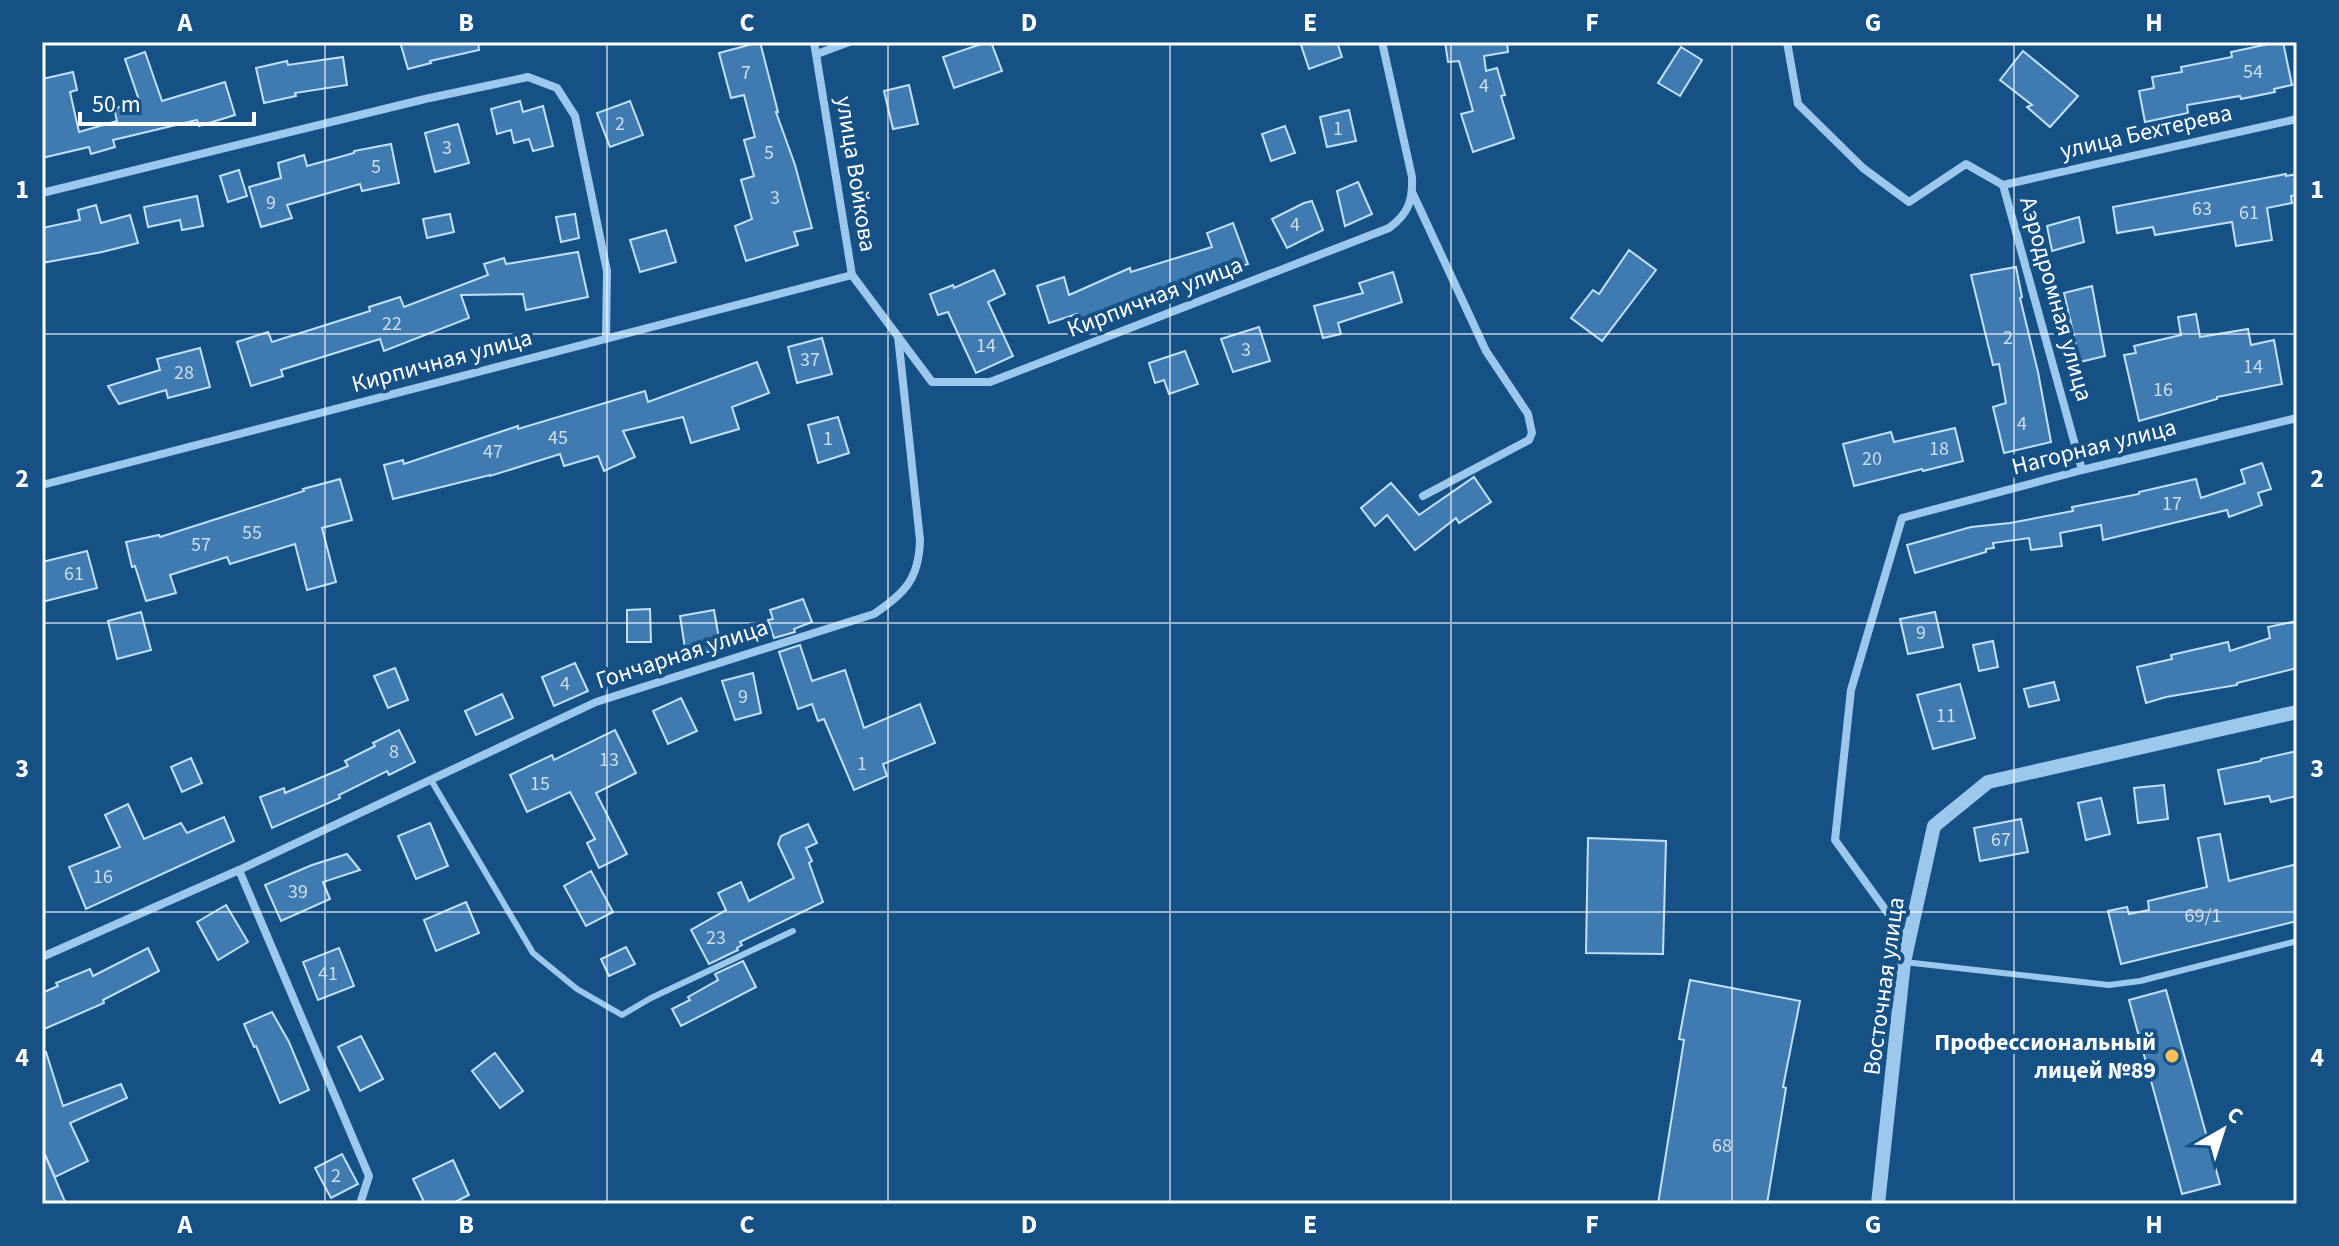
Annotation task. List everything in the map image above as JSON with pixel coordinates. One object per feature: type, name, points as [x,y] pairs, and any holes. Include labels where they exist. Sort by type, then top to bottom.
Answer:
[{"type":"street","name":"улица Войкова","points":[[814,42],[852,275],[932,382]]},
{"type":"street","points":[[817,54],[849,42]]},
{"type":"street","points":[[1382,42],[1413,193],[1486,351],[1528,414],[1532,433],[1529,440],[1423,496]]},
{"type":"street","points":[[1787,42],[1798,104],[1863,168],[1909,202],[1966,164],[2003,185]]},
{"type":"street","points":[[42,193],[425,99],[528,77],[557,88],[575,116],[607,271],[606,339]]},
{"type":"street","name":"улица Бехтерева","points":[[2003,185],[2297,119]]},
{"type":"street","name":"Аэродромная улица","points":[[2003,185],[2082,470]]},
{"type":"street","name":"Кирпичная улица","points":[[932,382],[990,382],[1389,228],[1401,220],[1409,208],[1413,193]]},
{"type":"street","name":"Кирпичная улица","points":[[42,485],[852,275]]},
{"type":"street","name":"Гончарная улица","points":[[42,957],[239,870],[596,702],[874,614],[895,600],[907,586],[919,563],[920,540],[898,336]]},
{"type":"street","name":"Нагорная улица","points":[[1908,941],[1835,840],[1851,690],[1902,518],[2297,418]]},
{"type":"street","name":"Восточная улица","points":[[1878,1204],[1904,962],[1934,826],[1988,782],[2297,712]]},
{"type":"street","points":[[239,870],[369,1176],[360,1204]]},
{"type":"lane","points":[[431,780],[533,953],[577,989],[622,1015],[651,998],[793,931]]},
{"type":"lane","points":[[1904,962],[2109,985],[2140,981],[2297,941]]},
{"type":"building","points":[[400,42],[478,42],[479,50],[408,69]]},
{"type":"building","points":[[760,42],[776,112],[795,165],[812,228],[794,232],[798,245],[746,261],[735,226],[752,219],[741,180],[754,176],[744,140],[755,137],[744,95],[731,98],[719,53]]},
{"type":"building","points":[[991,42],[1002,71],[954,88],[943,57]]},
{"type":"building","points":[[1300,42],[1337,42],[1342,57],[1309,69]]},
{"type":"building","points":[[1445,42],[1507,42],[1508,52],[1484,56],[1486,71],[1497,68],[1505,95],[1501,96],[1514,138],[1473,152],[1461,114],[1473,111],[1459,61],[1448,62]]},
{"type":"building","points":[[2283,42],[2292,85],[2241,99],[2240,96],[2187,105],[2188,113],[2145,122],[2139,91],[2154,88],[2152,77],[2182,72],[2181,67],[2232,57],[2231,52]]},
{"type":"building","points":[[1681,47],[1702,60],[1680,96],[1658,83]]},
{"type":"building","points":[[2023,51],[2078,96],[2050,127],[2027,107],[2032,105],[2000,80]]},
{"type":"building","points":[[145,52],[162,101],[225,82],[235,115],[199,126],[197,120],[113,140],[115,147],[91,154],[89,147],[42,158],[42,79],[73,72],[77,90],[70,92],[79,132],[117,121],[114,109],[139,100],[125,59]]},
{"type":"building","points":[[343,57],[347,85],[295,93],[296,96],[264,103],[256,68],[287,61],[288,65]]},
{"type":"building","points":[[909,85],[918,124],[893,129],[884,91]]},
{"type":"building","points":[[520,101],[523,112],[543,106],[553,146],[533,151],[529,139],[514,143],[511,130],[497,134],[491,109]]},
{"type":"building","points":[[630,101],[643,135],[610,147],[597,113]]},
{"type":"building","points":[[1349,110],[1356,141],[1327,147],[1320,117]]},
{"type":"building","points":[[458,124],[469,163],[435,172],[425,133]]},
{"type":"building","points":[[1285,126],[1295,153],[1271,161],[1262,134]]},
{"type":"building","points":[[391,144],[399,183],[362,191],[360,184],[287,205],[292,218],[261,227],[249,187],[281,178],[278,163],[304,155],[307,166],[354,151]]},
{"type":"building","points":[[239,170],[247,196],[228,202],[220,176]]},
{"type":"building","points":[[2297,174],[2297,195],[2291,196],[2292,203],[2267,208],[2272,240],[2236,246],[2232,222],[2155,235],[2153,227],[2117,233],[2113,207]]},
{"type":"building","points":[[1358,182],[1372,214],[1345,226],[1337,191]]},
{"type":"building","points":[[197,196],[203,226],[182,230],[180,220],[148,227],[144,207]]},
{"type":"building","points":[[1312,201],[1323,230],[1287,248],[1272,219]]},
{"type":"building","points":[[96,205],[101,223],[130,215],[138,243],[42,263],[42,228],[80,220],[78,210]]},
{"type":"building","points":[[450,214],[454,232],[427,238],[423,219]]},
{"type":"building","points":[[575,214],[579,238],[561,242],[556,217]]},
{"type":"building","points":[[2079,217],[2084,242],[2052,251],[2047,226]]},
{"type":"building","points":[[1233,223],[1248,264],[1143,297],[1144,300],[1132,305],[1135,313],[1119,320],[1115,316],[1082,327],[1077,314],[1049,323],[1037,286],[1064,277],[1069,295],[1130,268],[1131,272],[1212,247],[1207,233]]},
{"type":"building","points":[[666,230],[676,262],[640,272],[630,240]]},
{"type":"building","points":[[1629,250],[1656,270],[1602,341],[1571,318],[1593,290],[1599,294]]},
{"type":"building","points":[[578,252],[588,297],[526,310],[523,294],[461,295],[469,318],[384,351],[380,339],[281,370],[283,376],[251,386],[237,342],[268,332],[272,342],[370,311],[369,307],[400,297],[404,307],[488,275],[484,264],[504,258],[506,264]]},
{"type":"building","points":[[2016,267],[2051,442],[2004,453],[1993,407],[2006,403],[1999,364],[1993,365],[1971,275]]},
{"type":"building","points":[[994,270],[1005,294],[988,302],[1013,356],[976,373],[948,312],[938,315],[930,294],[953,285],[954,288]]},
{"type":"building","points":[[1393,272],[1402,302],[1338,323],[1341,334],[1323,338],[1314,306],[1363,293],[1359,283]]},
{"type":"building","points":[[2092,286],[2105,356],[2080,362],[2064,293]]},
{"type":"building","points":[[2196,314],[2200,337],[2248,329],[2251,345],[2274,340],[2282,384],[2217,397],[2139,421],[2124,355],[2136,353],[2134,346],[2181,335],[2178,317]]},
{"type":"building","points":[[1259,327],[1270,361],[1233,372],[1221,339]]},
{"type":"building","points":[[822,338],[832,374],[797,383],[788,347]]},
{"type":"building","points":[[200,348],[210,387],[168,398],[166,390],[119,404],[108,386],[160,370],[157,359]]},
{"type":"building","points":[[1185,351],[1198,384],[1169,394],[1164,380],[1155,383],[1149,363]]},
{"type":"building","points":[[757,362],[769,393],[732,407],[739,429],[691,443],[683,417],[623,431],[635,457],[604,471],[598,456],[564,466],[560,454],[490,476],[393,499],[384,465],[403,460],[404,464],[518,426],[518,429],[645,391],[648,402]]},
{"type":"building","points":[[838,417],[849,453],[818,463],[808,425]]},
{"type":"building","points":[[1955,428],[1963,461],[1854,486],[1843,444],[1891,432],[1894,442]]},
{"type":"building","points":[[2262,463],[2271,489],[2258,493],[2262,505],[2229,517],[2227,510],[2103,540],[2101,525],[2060,533],[2062,546],[2031,550],[2029,538],[1993,543],[1994,548],[1986,549],[1986,552],[1915,573],[1907,545],[1971,527],[2073,511],[2072,507],[2196,479],[2201,498],[2245,483],[2241,470]]},
{"type":"building","points":[[1474,477],[1491,502],[1459,523],[1456,518],[1415,550],[1387,515],[1375,526],[1361,508],[1391,483],[1419,515]]},
{"type":"building","points":[[340,479],[352,520],[322,528],[336,582],[307,590],[295,544],[230,564],[227,557],[170,575],[176,593],[146,601],[126,542],[160,537]]},
{"type":"building","points":[[87,551],[97,588],[42,602],[42,562]]},
{"type":"building","points":[[803,599],[812,622],[794,629],[795,632],[774,638],[768,620],[773,619],[770,610]]},
{"type":"building","points":[[650,609],[651,642],[627,642],[627,610]]},
{"type":"building","points":[[714,610],[721,650],[700,653],[699,646],[685,648],[680,616]]},
{"type":"building","points":[[141,612],[151,650],[117,659],[108,621]]},
{"type":"building","points":[[1935,612],[1943,647],[1908,654],[1900,619]]},
{"type":"building","points":[[2297,621],[2297,668],[2237,685],[2146,703],[2137,667],[2172,659],[2171,655],[2228,642],[2230,651],[2270,638],[2268,627]]},
{"type":"building","points":[[1993,641],[1998,667],[1979,671],[1973,645]]},
{"type":"building","points":[[800,645],[812,681],[845,670],[864,728],[920,704],[935,743],[883,764],[887,776],[854,790],[824,719],[818,721],[812,704],[798,709],[779,652]]},
{"type":"building","points":[[575,663],[588,691],[554,706],[542,677]]},
{"type":"building","points":[[395,668],[408,700],[388,708],[374,676]]},
{"type":"building","points":[[753,673],[761,713],[735,720],[722,681]]},
{"type":"building","points":[[2054,682],[2059,700],[2029,707],[2024,689]]},
{"type":"building","points":[[1960,684],[1975,738],[1933,749],[1917,695]]},
{"type":"building","points":[[502,694],[513,718],[476,735],[465,711]]},
{"type":"building","points":[[681,698],[697,731],[668,744],[653,711]]},
{"type":"building","points":[[399,730],[415,762],[389,775],[387,771],[339,795],[340,798],[272,828],[260,797],[284,788],[285,793],[348,766],[345,761]]},
{"type":"building","points":[[615,730],[636,773],[596,793],[627,854],[599,868],[587,843],[595,839],[570,792],[527,812],[510,775],[552,755],[554,760]]},
{"type":"building","points":[[2297,751],[2297,796],[2271,802],[2269,796],[2225,804],[2218,770]]},
{"type":"building","points":[[191,758],[202,783],[182,792],[171,767]]},
{"type":"building","points":[[2164,785],[2168,819],[2138,823],[2134,788]]},
{"type":"building","points":[[2101,798],[2110,834],[2086,840],[2078,803]]},
{"type":"building","points":[[128,804],[144,839],[181,823],[187,833],[224,817],[234,841],[86,909],[69,867],[120,847],[105,815]]},
{"type":"building","points":[[2021,819],[2028,852],[1980,861],[1974,828]]},
{"type":"building","points":[[430,823],[448,866],[416,879],[398,836]]},
{"type":"building","points":[[808,824],[817,843],[806,848],[823,902],[740,942],[742,945],[738,950],[709,964],[691,930],[726,910],[718,893],[741,882],[749,901],[794,878],[778,844],[781,836]]},
{"type":"building","points":[[2220,834],[2229,881],[2297,864],[2297,921],[2121,964],[2108,911],[2127,907],[2129,914],[2149,910],[2148,901],[2207,887],[2198,838]]},
{"type":"building","points":[[1588,838],[1666,841],[1663,954],[1586,953]]},
{"type":"building","points":[[347,854],[360,870],[323,882],[330,899],[281,921],[265,885]]},
{"type":"building","points":[[591,871],[613,912],[586,926],[564,886]]},
{"type":"building","points":[[466,902],[479,933],[436,951],[424,920]]},
{"type":"building","points":[[226,905],[248,942],[218,960],[197,922]]},
{"type":"building","points":[[626,947],[635,964],[609,976],[601,959]]},
{"type":"building","points":[[148,948],[159,971],[103,1000],[104,1003],[42,1030],[42,993],[58,986],[56,983],[90,969],[93,976]]},
{"type":"building","points":[[339,948],[354,986],[318,1000],[303,962]]},
{"type":"building","points":[[743,961],[756,987],[681,1026],[672,1009],[718,980],[715,974]]},
{"type":"building","points":[[1690,980],[1800,1001],[1783,1087],[1786,1088],[1767,1204],[1658,1204],[1684,1040],[1679,1039]]},
{"type":"building","points":[[2166,990],[2220,1184],[2182,1194],[2129,1000]]},
{"type":"building","points":[[272,1012],[289,1042],[309,1090],[280,1103],[244,1024]]},
{"type":"building","points":[[361,1036],[383,1079],[360,1091],[338,1047]]},
{"type":"building","points":[[46,1052],[63,1106],[121,1084],[127,1098],[70,1123],[88,1161],[55,1177],[42,1148],[42,1053]]},
{"type":"building","points":[[495,1053],[523,1091],[500,1108],[472,1071]]},
{"type":"building","points":[[42,1148],[66,1204],[42,1204]]},
{"type":"building","points":[[342,1154],[358,1184],[331,1198],[315,1168]]},
{"type":"building","points":[[453,1160],[469,1195],[451,1204],[425,1204],[413,1179]]},
{"type":"place","name":"Профессиональный лицей №89","points":[[2172,1056]]}]
